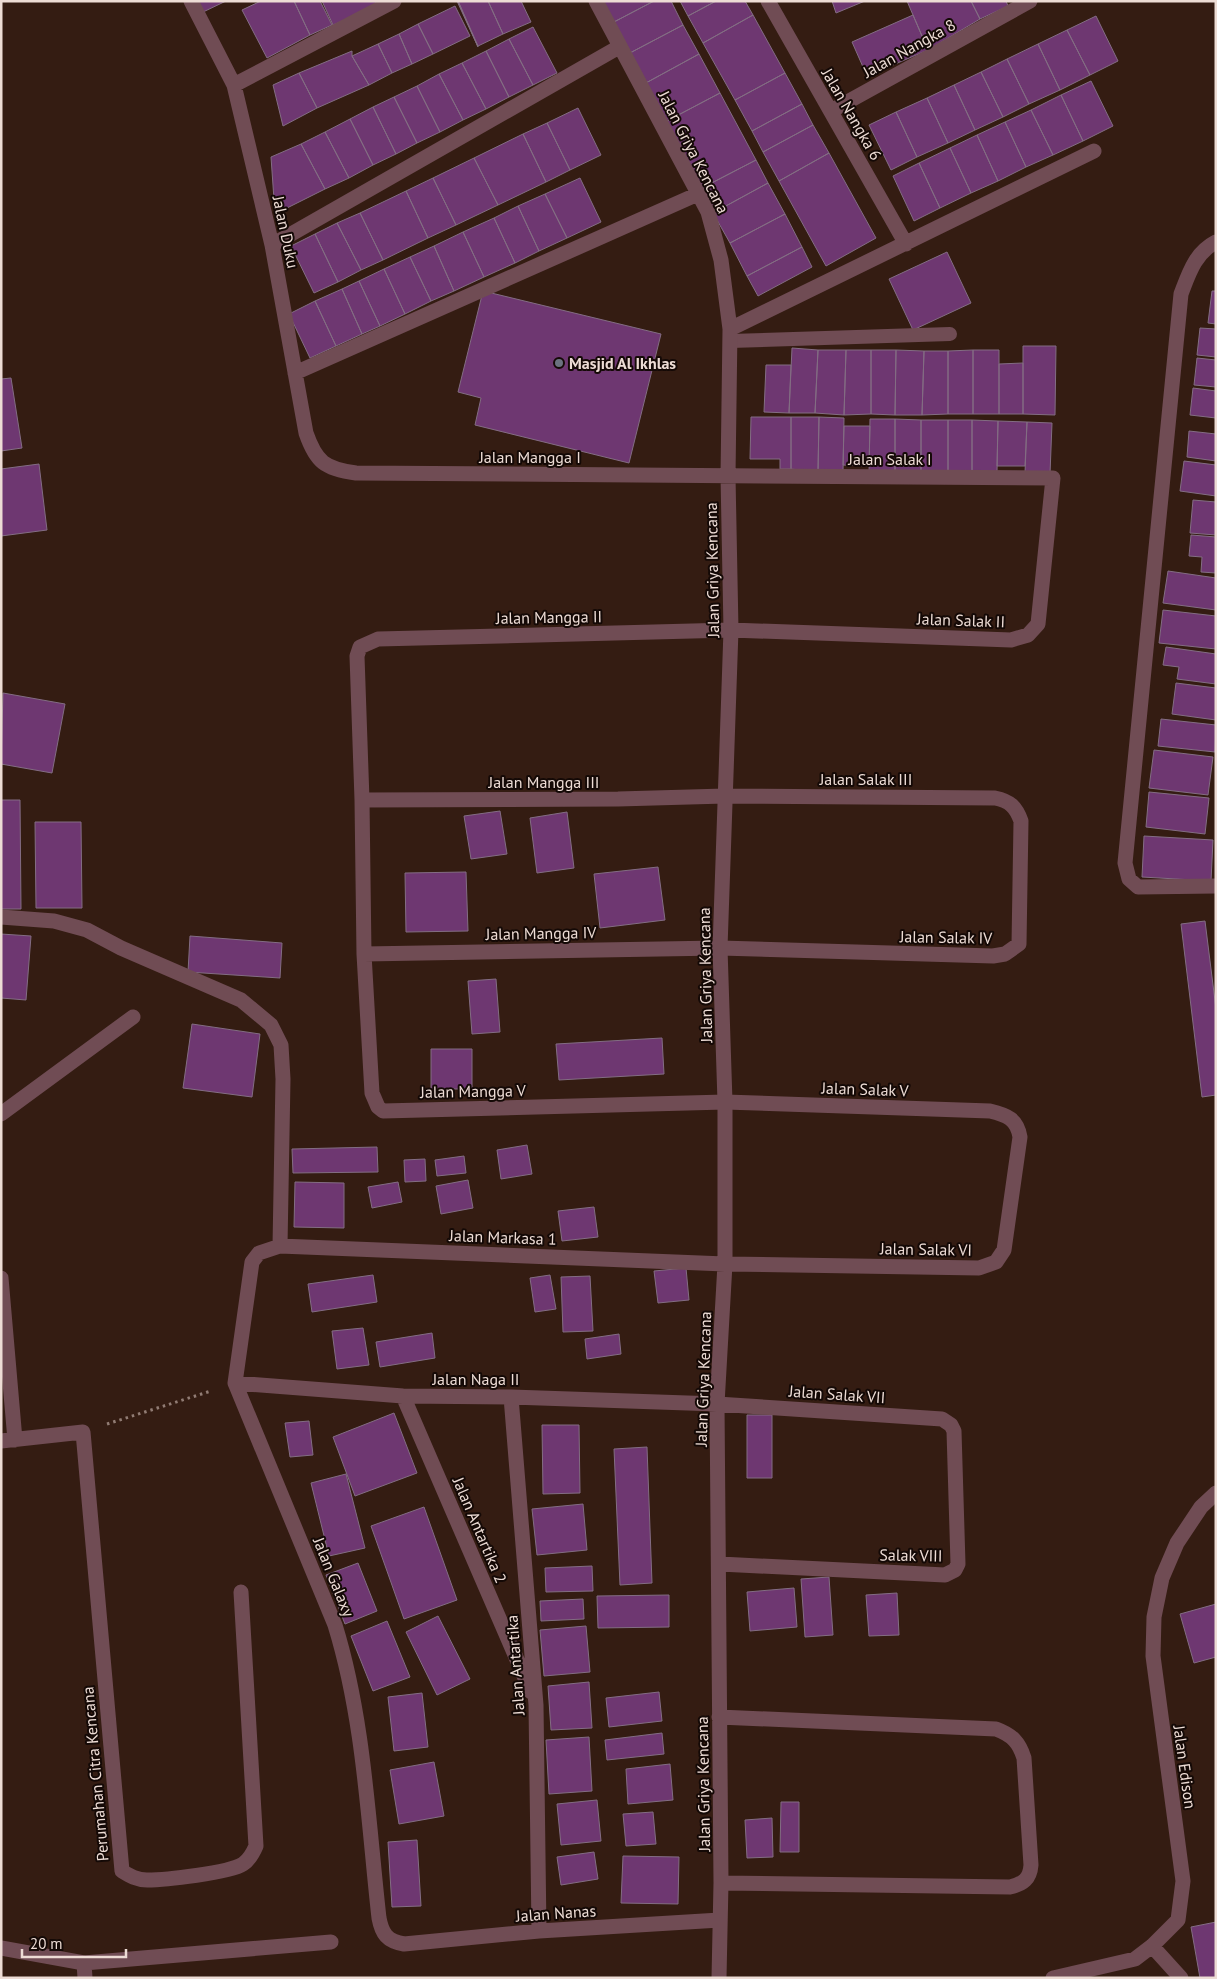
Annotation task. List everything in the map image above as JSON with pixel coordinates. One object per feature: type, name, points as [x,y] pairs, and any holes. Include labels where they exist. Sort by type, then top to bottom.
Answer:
[{"type":"street","name":"Jalan Duku","points":[[192,1],[234,85],[272,245],[306,433],[311,448],[318,459],[333,470]]},
{"type":"street","points":[[234,85],[394,1]]},
{"type":"street","name":"Jalan Griya Kencana","points":[[596,1],[619,48],[708,212],[719,250],[730,335],[728,476],[731,630],[720,948],[725,1102],[725,1264],[718,1404],[721,1884],[719,1978]]},
{"type":"street","name":"Jalan Nangka 6","points":[[768,1],[906,244]]},
{"type":"street","name":"Jalan Nangka 8","points":[[831,111],[1030,1]]},
{"type":"street","points":[[272,245],[619,48]]},
{"type":"street","points":[[730,335],[906,244],[1094,152]]},
{"type":"street","points":[[295,373],[698,194]]},
{"type":"street","points":[[1216,242],[1205,248],[1191,267],[1181,294],[1125,862],[1128,879],[1138,887],[1216,886]]},
{"type":"street","name":"Jalan Mangga I","points":[[333,470],[356,473],[728,476]]},
{"type":"street","name":"Jalan Salak I","points":[[728,476],[1053,478]]},
{"type":"street","name":"Jalan Salak II","points":[[731,630],[1011,640],[1028,635],[1038,624],[1053,478]]},
{"type":"street","name":"Jalan Mangga II","points":[[362,800],[357,656],[360,647],[367,642],[378,639],[731,630]]},
{"type":"street","name":"Jalan Salak III","points":[[725,796],[1006,800]]},
{"type":"street","name":"Jalan Mangga III","points":[[362,800],[618,799],[725,796]]},
{"type":"street","points":[[362,800],[364,954]]},
{"type":"street","name":"Jalan Salak IV","points":[[720,948],[982,957],[1005,954],[1018,944],[1021,821],[1013,806],[1006,800]]},
{"type":"street","points":[[1,916],[54,921],[87,930],[121,948],[242,1000],[272,1026],[281,1045],[283,1079],[280,1246],[260,1253],[252,1262],[235,1383]]},
{"type":"street","name":"Jalan Mangga IV","points":[[364,954],[720,948]]},
{"type":"street","name":"Jalan Mangga V","points":[[364,954],[372,1093],[378,1107],[383,1111],[725,1102]]},
{"type":"street","points":[[1,1114],[133,1017]]},
{"type":"street","name":"Jalan Salak V","points":[[725,1102],[990,1111],[1003,1114]]},
{"type":"street","name":"Jalan Salak VI","points":[[725,1264],[978,1268],[996,1262],[1004,1250],[1020,1137],[1019,1127],[1012,1119],[1003,1114]]},
{"type":"street","name":"Jalan Markasa 1","points":[[280,1246],[725,1264]]},
{"type":"street","points":[[1,1278],[8,1441],[83,1432]]},
{"type":"street","name":"Jalan Naga II","points":[[235,1383],[403,1396],[511,1397],[718,1404]]},
{"type":"street","name":"Jalan Galaxy","points":[[235,1383],[335,1625],[347,1665],[355,1705],[381,1928],[388,1939],[395,1942]]},
{"type":"street","name":"Jalan Antartika 2","points":[[403,1396],[536,1705]]},
{"type":"street","name":"Jalan Antartika","points":[[511,1397],[536,1705],[538,1931]]},
{"type":"street","name":"Jalan Salak VII","points":[[718,1404],[942,1419],[952,1425]]},
{"type":"street","name":"Salak VIII","points":[[720,1564],[945,1575],[950,1573],[958,1564],[954,1431],[952,1425]]},
{"type":"street","name":"Perumahan Citra Kencana","points":[[83,1432],[122,1871],[132,1878],[146,1880],[226,1870],[242,1864],[253,1854],[256,1846],[241,1592]]},
{"type":"street","name":"Jalan Edison","points":[[1053,1978],[1135,1959],[1152,1946],[1178,1920],[1183,1882],[1153,1656],[1154,1617],[1162,1578],[1177,1542],[1201,1507],[1216,1493]]},
{"type":"street","points":[[719,1717],[996,1729],[1008,1734],[1020,1745],[1024,1758],[1031,1865],[1030,1874],[1026,1880],[1010,1887],[721,1884]]},
{"type":"street","name":"Jalan Nanas","points":[[395,1942],[404,1944],[538,1931],[720,1920]]},
{"type":"street","points":[[1,1948],[84,1970],[331,1942]]},
{"type":"street","points":[[1152,1946],[1181,1978]]},
{"type":"lane","points":[[730,335],[950,334]]},
{"type":"path","points":[[83,1432],[235,1383]]},
{"type":"building","points":[[195,1],[226,1],[201,13]]},
{"type":"building","points":[[261,1],[294,1],[310,35],[267,58],[242,10]]},
{"type":"building","points":[[294,1],[320,1],[332,25],[310,35]]},
{"type":"building","points":[[322,1],[375,1],[377,6],[333,25]]},
{"type":"building","points":[[457,1],[458,1],[478,47]]},
{"type":"building","points":[[458,1],[488,1],[503,34],[478,46]]},
{"type":"building","points":[[488,1],[521,1],[531,22],[503,34]]},
{"type":"building","points":[[600,1],[654,1],[612,23]]},
{"type":"building","points":[[654,1],[671,1],[683,25],[628,54],[612,23]]},
{"type":"building","points":[[680,1],[716,1],[688,16]]},
{"type":"building","points":[[716,1],[745,1],[753,15],[703,43],[688,16]]},
{"type":"building","points":[[832,1],[865,1],[836,13]]},
{"type":"building","points":[[907,1],[971,1],[980,19],[928,50]]},
{"type":"building","points":[[971,1],[1006,1],[1008,6],[980,19]]},
{"type":"building","points":[[455,6],[470,36],[433,54],[418,24]]},
{"type":"building","points":[[753,15],[785,73],[735,100],[703,43]]},
{"type":"building","points":[[913,15],[928,50],[867,76],[852,42]]},
{"type":"building","points":[[1096,16],[1118,61],[1090,75],[1067,30]]},
{"type":"building","points":[[418,24],[433,54],[412,64],[399,34]]},
{"type":"building","points":[[683,25],[699,54],[644,84],[628,54]]},
{"type":"building","points":[[533,27],[557,73],[533,85],[509,39]]},
{"type":"building","points":[[1067,30],[1090,75],[1060,90],[1038,44]]},
{"type":"building","points":[[399,34],[412,64],[392,73],[378,44]]},
{"type":"building","points":[[509,39],[533,85],[509,97],[486,51]]},
{"type":"building","points":[[378,44],[392,73],[369,85],[352,56]]},
{"type":"building","points":[[1038,44],[1060,90],[1029,104],[1007,59]]},
{"type":"building","points":[[352,51],[352,56],[369,85],[317,108],[299,73]]},
{"type":"building","points":[[486,51],[509,97],[486,109],[462,63]]},
{"type":"building","points":[[699,54],[720,93],[665,122],[644,84]]},
{"type":"building","points":[[1007,59],[1029,104],[1003,117],[981,72]]},
{"type":"building","points":[[462,63],[486,109],[463,120],[439,74]]},
{"type":"building","points":[[981,72],[1003,117],[975,130],[954,85]]},
{"type":"building","points":[[299,73],[317,108],[283,126],[273,85]]},
{"type":"building","points":[[785,73],[802,104],[752,131],[735,100]]},
{"type":"building","points":[[439,74],[463,120],[440,132],[417,86]]},
{"type":"building","points":[[1091,81],[1113,126],[1083,141],[1061,95]]},
{"type":"building","points":[[954,85],[975,130],[948,143],[927,98]]},
{"type":"building","points":[[417,86],[440,132],[417,143],[394,97]]},
{"type":"building","points":[[720,93],[756,160],[700,189],[665,122]]},
{"type":"building","points":[[1061,95],[1083,141],[1053,155],[1031,110]]},
{"type":"building","points":[[394,97],[417,143],[396,154],[373,107]]},
{"type":"building","points":[[927,98],[948,143],[917,157],[896,112]]},
{"type":"building","points":[[802,104],[813,125],[763,152],[752,131]]},
{"type":"building","points":[[373,107],[396,154],[373,165],[350,119]]},
{"type":"building","points":[[578,108],[601,155],[570,170],[547,123]]},
{"type":"building","points":[[1031,110],[1053,155],[1026,167],[1005,122]]},
{"type":"building","points":[[896,112],[917,157],[891,170],[869,125]]},
{"type":"building","points":[[350,119],[373,165],[349,178],[325,132]]},
{"type":"building","points":[[1005,122],[1026,167],[998,181],[977,135]]},
{"type":"building","points":[[547,123],[570,170],[546,182],[523,134]]},
{"type":"building","points":[[813,125],[829,153],[779,181],[763,152]]},
{"type":"building","points":[[325,132],[349,178],[325,189],[301,144]]},
{"type":"building","points":[[523,134],[546,182],[498,205],[474,158]]},
{"type":"building","points":[[977,135],[998,181],[971,193],[950,148]]},
{"type":"building","points":[[301,144],[325,189],[275,214],[271,157]]},
{"type":"building","points":[[950,148],[971,193],[940,208],[919,163]]},
{"type":"building","points":[[829,153],[876,238],[826,266],[779,181]]},
{"type":"building","points":[[474,158],[498,205],[456,225],[433,178]]},
{"type":"building","points":[[756,160],[768,183],[713,213],[700,189]]},
{"type":"building","points":[[919,163],[940,208],[914,221],[893,176]]},
{"type":"building","points":[[433,178],[456,225],[428,238],[406,191]]},
{"type":"building","points":[[580,178],[601,222],[567,238],[545,194]]},
{"type":"building","points":[[768,183],[785,214],[730,243],[713,213]]},
{"type":"building","points":[[406,191],[428,238],[383,260],[360,213]]},
{"type":"building","points":[[545,194],[567,238],[539,251],[518,206]]},
{"type":"building","points":[[518,206],[539,251],[515,263],[494,218]]},
{"type":"building","points":[[360,213],[383,260],[361,270],[337,223]]},
{"type":"building","points":[[785,214],[802,247],[747,276],[730,243]]},
{"type":"building","points":[[494,218],[515,263],[484,277],[463,232]]},
{"type":"building","points":[[337,223],[361,270],[338,282],[315,234]]},
{"type":"building","points":[[463,232],[484,277],[454,291],[434,246]]},
{"type":"building","points":[[315,234],[338,282],[314,293],[291,246]]},
{"type":"building","points":[[434,246],[454,291],[431,301],[410,257]]},
{"type":"building","points":[[802,247],[812,267],[758,296],[747,276]]},
{"type":"building","points":[[947,252],[971,303],[913,330],[889,279]]},
{"type":"building","points":[[410,257],[431,301],[405,314],[384,269]]},
{"type":"building","points":[[384,269],[405,314],[380,326],[359,281]]},
{"type":"building","points":[[359,281],[380,326],[362,334],[342,289]]},
{"type":"building","points":[[342,289],[362,334],[336,346],[315,301]]},
{"type":"building","name":"Masjid Al Ikhlas","points":[[483,291],[661,334],[629,463],[475,425],[481,398],[458,392]]},
{"type":"building","points":[[1212,291],[1216,291],[1216,324],[1208,323]]},
{"type":"building","points":[[315,301],[336,346],[310,358],[289,314]]},
{"type":"building","points":[[1200,328],[1216,329],[1216,357],[1197,355]]},
{"type":"building","points":[[1023,346],[1056,346],[1055,415],[1023,414]]},
{"type":"building","points":[[792,348],[818,350],[815,413],[789,413]]},
{"type":"building","points":[[818,350],[846,350],[844,415],[815,413]]},
{"type":"building","points":[[846,350],[871,350],[871,414],[844,415]]},
{"type":"building","points":[[871,350],[896,350],[895,415],[871,414]]},
{"type":"building","points":[[896,350],[924,351],[922,415],[895,415]]},
{"type":"building","points":[[973,350],[973,414],[948,414],[948,351]]},
{"type":"building","points":[[973,350],[999,350],[999,414],[973,414]]},
{"type":"building","points":[[924,351],[948,351],[948,414],[922,415]]},
{"type":"building","points":[[1197,358],[1216,360],[1216,387],[1194,385]]},
{"type":"building","points":[[1023,363],[1023,414],[999,414],[999,364]]},
{"type":"building","points":[[766,365],[791,365],[789,413],[764,412]]},
{"type":"building","points":[[11,378],[22,448],[1,451],[1,379]]},
{"type":"building","points":[[1193,388],[1216,391],[1216,418],[1190,415]]},
{"type":"building","points":[[751,417],[791,417],[791,469],[780,469],[780,459],[750,459]]},
{"type":"building","points":[[791,417],[819,417],[818,472],[791,469]]},
{"type":"building","points":[[819,417],[844,418],[843,472],[818,472]]},
{"type":"building","points":[[870,419],[895,419],[895,472],[869,473]]},
{"type":"building","points":[[895,419],[921,420],[921,472],[895,472]]},
{"type":"building","points":[[921,420],[948,420],[948,472],[921,472]]},
{"type":"building","points":[[948,420],[972,420],[972,472],[948,472]]},
{"type":"building","points":[[972,420],[998,421],[997,472],[972,472]]},
{"type":"building","points":[[998,421],[1027,422],[1025,466],[997,466]]},
{"type":"building","points":[[1027,422],[1052,423],[1050,474],[1025,473]]},
{"type":"building","points":[[844,426],[870,426],[869,466],[843,465]]},
{"type":"building","points":[[1189,431],[1216,434],[1216,461],[1187,457]]},
{"type":"building","points":[[1184,461],[1216,465],[1216,496],[1180,491]]},
{"type":"building","points":[[39,464],[47,530],[1,536],[1,469]]},
{"type":"building","points":[[1193,500],[1216,502],[1216,535],[1190,533]]},
{"type":"building","points":[[1191,535],[1216,537],[1216,573],[1201,572],[1202,557],[1189,556]]},
{"type":"building","points":[[1168,571],[1216,578],[1216,610],[1163,603]]},
{"type":"building","points":[[1163,610],[1216,616],[1216,649],[1159,643]]},
{"type":"building","points":[[1166,647],[1216,654],[1216,684],[1177,679],[1179,667],[1163,665]]},
{"type":"building","points":[[1176,683],[1216,688],[1216,720],[1172,714]]},
{"type":"building","points":[[3,693],[65,704],[52,773],[1,764]]},
{"type":"building","points":[[1161,719],[1216,725],[1215,752],[1158,746]]},
{"type":"building","points":[[1154,750],[1213,757],[1208,795],[1149,788]]},
{"type":"building","points":[[1149,792],[1209,798],[1205,834],[1146,827]]},
{"type":"building","points":[[1,800],[20,800],[21,909],[1,909]]},
{"type":"building","points":[[500,811],[507,854],[471,859],[464,816]]},
{"type":"building","points":[[567,812],[574,868],[537,873],[530,818]]},
{"type":"building","points":[[35,822],[81,822],[82,908],[36,908]]},
{"type":"building","points":[[1144,836],[1213,840],[1211,881],[1142,877]]},
{"type":"building","points":[[658,867],[665,920],[600,928],[594,874]]},
{"type":"building","points":[[466,872],[468,931],[406,932],[405,873]]},
{"type":"building","points":[[1205,921],[1216,1009],[1216,1095],[1202,1097],[1181,924]]},
{"type":"building","points":[[1,934],[31,936],[26,1000],[1,998]]},
{"type":"building","points":[[190,936],[282,943],[280,978],[188,972]]},
{"type":"building","points":[[496,979],[500,1032],[472,1034],[468,981]]},
{"type":"building","points":[[192,1024],[260,1034],[252,1097],[183,1088]]},
{"type":"building","points":[[662,1038],[664,1074],[559,1080],[556,1044]]},
{"type":"building","points":[[431,1049],[472,1049],[472,1089],[431,1089]]},
{"type":"building","points":[[527,1145],[532,1174],[501,1179],[497,1150]]},
{"type":"building","points":[[377,1147],[378,1172],[293,1173],[292,1149]]},
{"type":"building","points":[[464,1156],[466,1173],[437,1176],[435,1160]]},
{"type":"building","points":[[425,1159],[426,1181],[405,1182],[404,1160]]},
{"type":"building","points":[[468,1180],[473,1208],[441,1214],[436,1186]]},
{"type":"building","points":[[295,1182],[344,1183],[344,1228],[294,1227]]},
{"type":"building","points":[[398,1182],[402,1202],[372,1208],[368,1187]]},
{"type":"building","points":[[594,1207],[598,1237],[562,1241],[558,1211]]},
{"type":"building","points":[[686,1268],[689,1300],[658,1303],[654,1271]]},
{"type":"building","points":[[373,1275],[377,1302],[312,1312],[308,1284]]},
{"type":"building","points":[[550,1275],[556,1309],[535,1312],[530,1278]]},
{"type":"building","points":[[590,1276],[593,1331],[563,1332],[561,1277]]},
{"type":"building","points":[[363,1328],[369,1365],[337,1369],[332,1331]]},
{"type":"building","points":[[432,1333],[435,1358],[380,1367],[376,1342]]},
{"type":"building","points":[[619,1334],[621,1354],[587,1359],[585,1339]]},
{"type":"building","points":[[394,1413],[417,1473],[355,1496],[333,1437]]},
{"type":"building","points":[[747,1415],[772,1415],[772,1478],[747,1478]]},
{"type":"building","points":[[309,1421],[313,1455],[290,1457],[285,1423]]},
{"type":"building","points":[[542,1425],[579,1425],[580,1493],[543,1494]]},
{"type":"building","points":[[647,1447],[652,1583],[620,1585],[614,1449]]},
{"type":"building","points":[[346,1474],[365,1548],[329,1556],[311,1483]]},
{"type":"building","points":[[583,1504],[587,1550],[537,1555],[532,1509]]},
{"type":"building","points":[[424,1507],[457,1600],[404,1619],[371,1526]]},
{"type":"building","points":[[358,1563],[377,1611],[345,1624],[326,1575]]},
{"type":"building","points":[[592,1566],[593,1591],[546,1592],[545,1568]]},
{"type":"building","points":[[829,1577],[833,1635],[805,1637],[801,1579]]},
{"type":"building","points":[[794,1588],[797,1627],[750,1631],[747,1592]]},
{"type":"building","points":[[897,1593],[899,1635],[869,1636],[866,1595]]},
{"type":"building","points":[[669,1595],[669,1627],[598,1628],[597,1596]]},
{"type":"building","points":[[583,1599],[584,1619],[541,1621],[540,1601]]},
{"type":"building","points":[[1216,1604],[1216,1657],[1194,1663],[1180,1614]]},
{"type":"building","points":[[438,1616],[470,1679],[437,1695],[406,1632]]},
{"type":"building","points":[[387,1621],[410,1677],[373,1691],[351,1636]]},
{"type":"building","points":[[586,1626],[590,1672],[544,1676],[540,1630]]},
{"type":"building","points":[[589,1682],[592,1728],[551,1730],[548,1686]]},
{"type":"building","points":[[659,1692],[662,1721],[609,1727],[606,1698]]},
{"type":"building","points":[[422,1693],[428,1747],[394,1751],[388,1697]]},
{"type":"building","points":[[662,1733],[664,1754],[607,1760],[605,1740]]},
{"type":"building","points":[[589,1737],[592,1791],[549,1794],[546,1740]]},
{"type":"building","points":[[434,1762],[444,1816],[399,1824],[390,1770]]},
{"type":"building","points":[[670,1764],[673,1800],[628,1804],[626,1769]]},
{"type":"building","points":[[597,1800],[601,1841],[561,1845],[557,1804]]},
{"type":"building","points":[[781,1802],[799,1802],[799,1852],[780,1852]]},
{"type":"building","points":[[653,1812],[656,1844],[626,1846],[623,1814]]},
{"type":"building","points":[[772,1818],[773,1857],[747,1858],[745,1820]]},
{"type":"building","points":[[417,1840],[421,1906],[392,1907],[388,1842]]},
{"type":"building","points":[[594,1852],[598,1879],[561,1885],[557,1857]]},
{"type":"building","points":[[623,1856],[679,1857],[678,1904],[621,1903]]},
{"type":"building","points":[[1216,1922],[1216,1978],[1200,1978],[1191,1927]]},
{"type":"place","name":"Masjid Al Ikhlas","points":[[559,363]]}]
